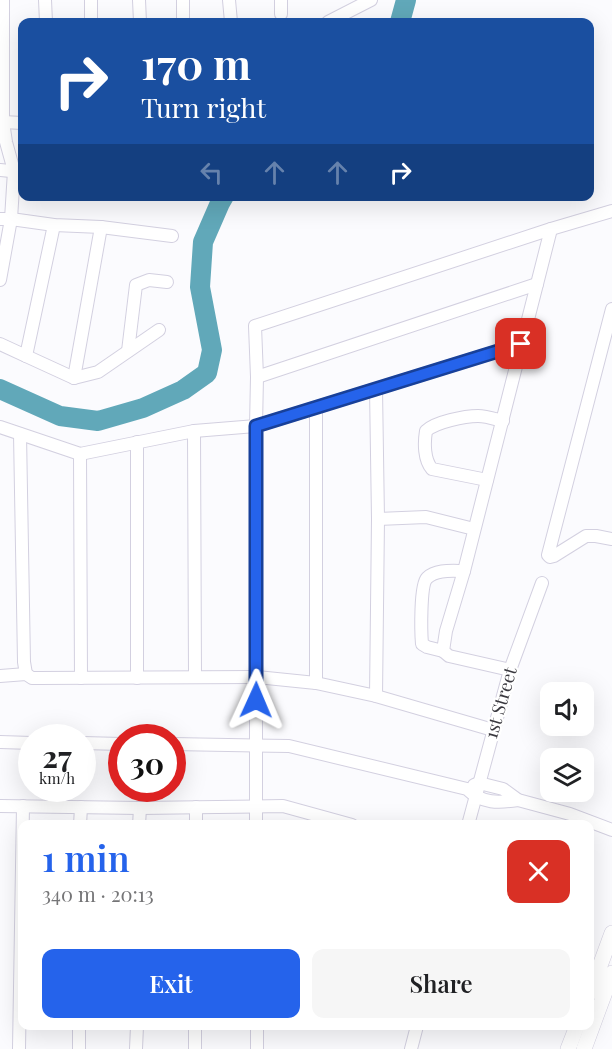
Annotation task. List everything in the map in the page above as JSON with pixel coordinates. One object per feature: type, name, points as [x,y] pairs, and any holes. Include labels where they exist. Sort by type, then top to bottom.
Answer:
[{"type":"main road","points":[[594,982],[612,933]]},
{"type":"main road","points":[[594,1022],[612,973]]},
{"type":"main road","points":[[568,1049],[575,1030]]},
{"type":"main road","points":[[584,1049],[591,1030]]},
{"type":"street","points":[[0,280],[5,219],[18,171],[6,142],[3,122],[3,0]]},
{"type":"street","points":[[45,0],[46,18]]},
{"type":"street","points":[[91,0],[91,18]]},
{"type":"street","points":[[139,0],[140,18]]},
{"type":"street","points":[[183,0],[183,18]]},
{"type":"street","points":[[229,0],[231,18]]},
{"type":"street","points":[[281,0],[281,14]]},
{"type":"street","points":[[336,18],[371,0]]},
{"type":"street","points":[[3,122],[18,123]]},
{"type":"street","points":[[0,170],[18,171]]},
{"type":"street","points":[[256,820],[257,377],[255,326],[612,211]]},
{"type":"street","points":[[5,219],[172,236]]},
{"type":"street","points":[[27,356],[54,225]]},
{"type":"street","points":[[74,378],[101,227]]},
{"type":"street","points":[[443,651],[446,631],[464,571],[551,229]]},
{"type":"street","points":[[128,351],[136,285],[149,280],[167,282]]},
{"type":"street","points":[[257,377],[537,284]]},
{"type":"street","points":[[612,309],[548,555],[554,556],[586,536],[612,539]]},
{"type":"street","points":[[0,344],[74,378],[98,372],[159,330]]},
{"type":"street","points":[[0,427],[80,454],[194,431],[256,426],[521,344]]},
{"type":"street","points":[[376,389],[378,519],[376,696]]},
{"type":"street","points":[[316,408],[316,683]]},
{"type":"street","points":[[487,480],[432,469],[428,462],[426,431],[432,426],[463,417],[478,416],[503,421]]},
{"type":"street","points":[[194,431],[195,676]]},
{"type":"street","points":[[20,434],[26,674]]},
{"type":"street","points":[[137,442],[137,678]]},
{"type":"street","points":[[80,454],[81,678]]},
{"type":"street","points":[[378,519],[426,517],[474,530]]},
{"type":"street","points":[[464,571],[439,572],[428,577],[424,584],[422,600],[422,644],[443,651],[449,656],[510,670]]},
{"type":"street","name":"1st Street","points":[[479,783],[510,670],[542,583]]},
{"type":"street","points":[[0,676],[26,674],[32,678],[257,677],[316,683],[376,696],[493,730]]},
{"type":"street","points":[[0,742],[18,742]]},
{"type":"street","points":[[186,744],[289,746],[471,793],[499,803],[519,800]]},
{"type":"street","points":[[468,820],[471,793],[479,783],[503,789],[519,800],[586,820]]},
{"type":"street","points":[[0,806],[140,808],[283,806],[334,820]]},
{"type":"street","points":[[23,806],[23,820]]},
{"type":"street","points":[[80,820],[81,807]]},
{"type":"street","points":[[196,807],[196,820]]},
{"type":"street","points":[[139,820],[140,808]]},
{"type":"street","points":[[594,823],[612,830]]},
{"type":"street","points":[[19,1030],[19,1049]]},
{"type":"street","points":[[79,1030],[79,1049]]},
{"type":"street","points":[[136,1030],[136,1049]]},
{"type":"street","points":[[195,1030],[195,1049]]},
{"type":"street","points":[[257,1030],[257,1049]]},
{"type":"street","points":[[411,1049],[416,1030]]},
{"type":"waterway","points":[[401,18],[406,0]]},
{"type":"waterway","points":[[0,389],[60,416],[98,421],[143,408],[183,390],[207,373],[212,350],[200,287],[203,242],[221,201]]},
{"type":"route","points":[[256,700],[256,426],[521,344]]}]
